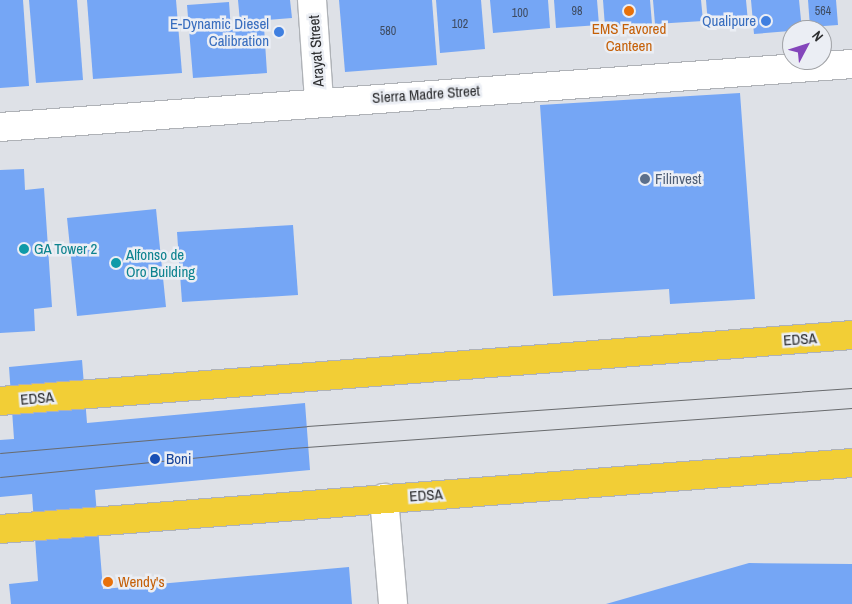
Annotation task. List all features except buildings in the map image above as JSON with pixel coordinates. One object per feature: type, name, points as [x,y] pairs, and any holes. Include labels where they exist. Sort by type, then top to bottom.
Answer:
[{"type":"highway","name":"EDSA","points":[[0,400],[852,335]]},
{"type":"highway","name":"EDSA","points":[[0,529],[852,462]]},
{"type":"street","name":"Arayat Street","points":[[312,0],[319,101]]},
{"type":"street","name":"Sierra Madre Street","points":[[0,127],[319,101],[852,64]]},
{"type":"street","points":[[384,498],[394,604]]},
{"type":"tram line","points":[[0,453],[307,426],[852,388]]},
{"type":"tram line","points":[[0,477],[292,448],[852,408]]},
{"type":"place","name":"EMS Favored Canteen","points":[[629,11]]},
{"type":"place","name":"Qualipure","points":[[766,21]]},
{"type":"place","name":"E-Dynamic Diesel Calibration","points":[[279,32]]},
{"type":"place","name":"Filinvest","points":[[645,179]]},
{"type":"place","name":"GA Tower 2","points":[[24,249]]},
{"type":"place","name":"Alfonso de Oro Building","points":[[116,263]]},
{"type":"place","name":"Boni","points":[[155,459]]},
{"type":"place","name":"Wendy's","points":[[108,582]]}]
